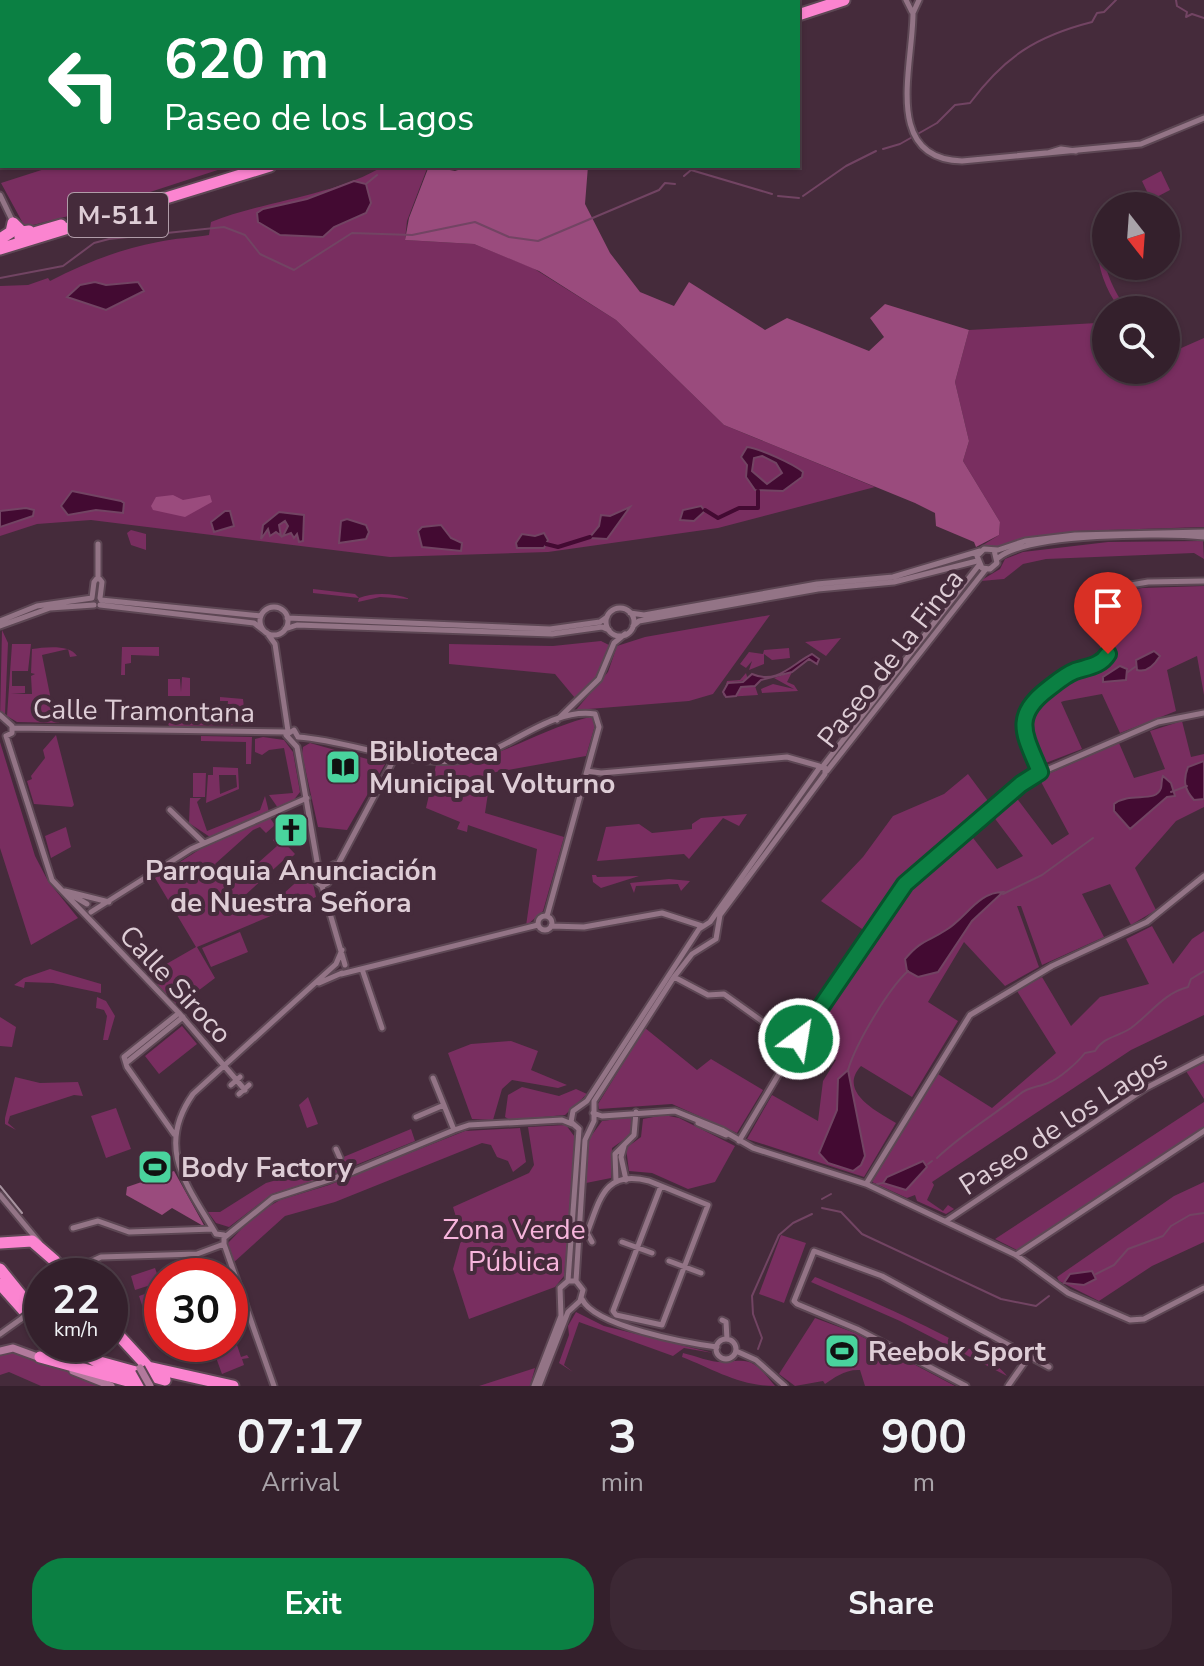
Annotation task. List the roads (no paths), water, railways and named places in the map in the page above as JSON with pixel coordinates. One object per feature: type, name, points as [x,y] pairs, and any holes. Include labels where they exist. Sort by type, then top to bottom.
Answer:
[{"type":"highway","points":[[800,7],[823,0]]},
{"type":"highway","points":[[800,14],[844,0]]},
{"type":"highway","name":"M-511","points":[[0,241],[96,215],[238,168]]},
{"type":"highway","name":"M-511","points":[[0,249],[263,168]]},
{"type":"highway","name":"M-511","points":[[13,223],[22,232],[33,232]]},
{"type":"highway","name":"M-511","points":[[0,241],[11,232],[13,223]]},
{"type":"highway","points":[[0,1243],[32,1241],[52,1258]]},
{"type":"highway","points":[[0,1269],[24,1299]]},
{"type":"highway","points":[[0,1284],[24,1311]]},
{"type":"highway","points":[[128,1345],[148,1367],[233,1386]]},
{"type":"highway","points":[[59,1362],[148,1386]]},
{"type":"highway","points":[[86,1362],[94,1367],[165,1386]]},
{"type":"highway","points":[[103,1362],[115,1368],[197,1386]]},
{"type":"main road","points":[[0,1351],[13,1348],[24,1352]]},
{"type":"main road","points":[[128,1351],[148,1386]]},
{"type":"main road","points":[[52,1362],[111,1386]]},
{"type":"street","points":[[906,0],[913,13]]},
{"type":"street","points":[[919,0],[913,13],[907,110],[914,136],[934,157],[950,161],[1141,144],[1204,118]]},
{"type":"street","points":[[0,195],[13,223]]},
{"type":"street","points":[[0,624],[37,606],[97,601],[261,616],[275,607],[287,618],[550,629],[600,622],[617,608],[644,615],[817,584],[893,577],[1025,541],[1075,535],[1204,534]]},
{"type":"street","points":[[556,721],[599,679],[614,643],[645,619],[818,589],[894,582],[966,561],[978,563],[986,569],[994,566],[998,558],[1027,546],[1076,540],[1204,534]]},
{"type":"street","points":[[97,601],[94,582],[98,577],[98,544]]},
{"type":"street","points":[[994,550],[998,558]]},
{"type":"street","points":[[978,563],[980,551]]},
{"type":"street","name":"Paseo de la Finca","points":[[697,934],[820,766],[978,563]]},
{"type":"street","name":"Paseo de la Finca","points":[[703,945],[716,939],[715,930],[720,915],[826,772],[986,569]]},
{"type":"street","points":[[1040,772],[1027,739],[1026,711],[1034,700],[1067,675],[1102,662],[1107,656],[1093,601],[1096,591],[1148,582],[1204,581]]},
{"type":"street","points":[[97,601],[254,623],[265,631],[283,631],[297,625],[552,634],[602,627],[625,634]]},
{"type":"street","points":[[630,613],[633,626]]},
{"type":"street","points":[[261,616],[265,631],[276,648],[287,734]]},
{"type":"street","points":[[607,617],[614,643]]},
{"type":"street","points":[[276,648],[287,618]]},
{"type":"street","points":[[287,734],[296,739],[394,759],[466,759],[556,721],[590,713],[598,716],[599,727],[547,916],[551,926]]},
{"type":"street","points":[[739,1141],[814,1013],[905,884],[942,849],[1040,772],[1158,722],[1204,713]]},
{"type":"street","points":[[0,715],[2,722],[13,728],[3,735]]},
{"type":"street","name":"Calle Tramontana","points":[[13,728],[287,734]]},
{"type":"street","points":[[287,734],[295,731],[320,872],[330,879]]},
{"type":"street","name":"Calle Siroco","points":[[3,735],[47,869],[56,886],[87,913],[96,927],[238,1078],[244,1090]]},
{"type":"street","points":[[587,771],[601,773],[787,757],[820,766],[826,772]]},
{"type":"street","points":[[322,886],[330,879],[394,759]]},
{"type":"street","points":[[804,763],[817,784]]},
{"type":"street","points":[[56,886],[87,904],[82,906],[87,913],[204,843],[307,798]]},
{"type":"street","points":[[170,810],[204,843]]},
{"type":"street","points":[[336,863],[320,872],[315,881],[322,886],[324,903],[342,950],[345,966],[339,975]]},
{"type":"street","points":[[866,1184],[970,1015],[1052,966],[1147,922],[1204,876]]},
{"type":"street","points":[[65,891],[110,902]]},
{"type":"street","points":[[538,925],[544,930],[551,926],[592,926],[655,914],[687,920],[715,930]]},
{"type":"street","points":[[538,925],[538,919],[547,916]]},
{"type":"street","points":[[576,1281],[585,1140],[592,1124],[592,1112],[614,1066],[674,977],[703,945],[687,920]]},
{"type":"street","points":[[311,987],[339,975],[538,925]]},
{"type":"street","points":[[562,1120],[587,1101],[697,934]]},
{"type":"street","points":[[274,1386],[225,1240],[214,1232],[179,1168],[175,1135],[185,1104],[334,966],[342,950]]},
{"type":"street","points":[[334,966],[361,969]]},
{"type":"street","points":[[334,966],[339,975]]},
{"type":"street","points":[[361,969],[382,1028]]},
{"type":"street","points":[[674,977],[708,995],[724,994],[773,1029]]},
{"type":"street","points":[[175,1135],[125,1063],[128,1053],[181,1015]]},
{"type":"street","name":"Paseo de los Lagos","points":[[945,1222],[1146,1088],[1204,1058]]},
{"type":"street","points":[[231,1085],[238,1078]]},
{"type":"street","points":[[433,1078],[454,1130]]},
{"type":"street","points":[[416,1117],[444,1105]]},
{"type":"street","points":[[580,1107],[592,1112]]},
{"type":"street","name":"Paseo de los Lagos","points":[[592,1112],[602,1116],[670,1110],[739,1141],[866,1184],[1016,1255],[1068,1293],[1130,1320],[1144,1319],[1204,1288]]},
{"type":"street","points":[[626,1180],[621,1151],[637,1135],[638,1112]]},
{"type":"street","points":[[616,1181],[615,1154],[634,1135],[638,1112]]},
{"type":"street","points":[[572,1113],[572,1124]]},
{"type":"street","name":"Paseo de los Lagos","points":[[592,1124],[602,1116]]},
{"type":"street","points":[[98,1258],[197,1254],[225,1240],[273,1198],[355,1171],[469,1125],[562,1120],[579,1129]]},
{"type":"street","points":[[579,1129],[592,1124]]},
{"type":"street","points":[[568,1281],[579,1129]]},
{"type":"street","points":[[1016,1255],[1204,1131]]},
{"type":"street","points":[[336,1149],[340,1158]]},
{"type":"street","points":[[592,1242],[587,1233],[604,1188],[616,1181],[643,1179],[661,1186],[709,1207],[661,1326],[616,1315],[613,1307],[661,1186]]},
{"type":"street","points":[[0,1195],[52,1258]]},
{"type":"street","points":[[73,1228],[98,1221],[129,1232],[214,1232]]},
{"type":"street","points":[[214,1232],[215,1245]]},
{"type":"street","points":[[622,1242],[652,1253]]},
{"type":"street","points":[[966,1386],[857,1329],[797,1304],[794,1301],[814,1251],[882,1276],[1049,1367]]},
{"type":"street","points":[[669,1261],[701,1273]]},
{"type":"street","points":[[536,1386],[561,1316],[560,1288],[568,1281],[576,1281],[582,1287],[586,1307]]},
{"type":"street","points":[[536,1386],[574,1305],[582,1298]]},
{"type":"street","points":[[562,1302],[586,1307],[603,1320],[717,1347],[724,1358],[736,1351]]},
{"type":"street","points":[[0,1334],[24,1316]]},
{"type":"street","points":[[722,1320],[726,1322],[727,1339]]},
{"type":"street","points":[[0,1342],[7,1330]]},
{"type":"street","points":[[717,1347],[727,1339]]},
{"type":"street","points":[[727,1339],[734,1343],[736,1351]]},
{"type":"street","points":[[736,1351],[756,1360],[785,1386]]},
{"type":"street","points":[[1008,1386],[1029,1356]]},
{"type":"waterway","points":[[883,149],[900,144],[937,123],[955,105],[970,103],[1009,60],[1038,41],[1092,22],[1097,13],[1104,12],[1116,0]]},
{"type":"waterway","points":[[1176,0],[1177,6],[1187,12],[1186,17],[1192,14],[1204,18]]},
{"type":"waterway","points":[[803,196],[846,166],[876,151]]},
{"type":"waterway","points":[[684,176],[691,170],[772,194]]},
{"type":"waterway","points":[[366,184],[377,175]]},
{"type":"waterway","points":[[0,278],[63,266],[94,243],[109,239],[224,227],[245,235],[260,254],[294,270],[352,233],[412,235],[475,222],[509,237],[538,241],[659,190],[665,183],[675,184]]},
{"type":"waterway","points":[[778,196],[799,198]]},
{"type":"waterway","points":[[705,510],[718,518],[739,508],[758,508],[758,491]]},
{"type":"waterway","points":[[546,544],[558,547],[590,537]]},
{"type":"waterway","points":[[1128,672],[1135,667]]},
{"type":"waterway","points":[[1171,792],[1187,786]]},
{"type":"waterway","points":[[1003,894],[1042,875],[1093,838]]},
{"type":"waterway","points":[[848,1070],[874,1017],[908,971]]},
{"type":"waterway","points":[[937,1158],[1023,1092],[1057,1078],[1085,1053],[1095,1051],[1106,1040],[1131,1028],[1164,999],[1188,987],[1191,979],[1204,971]]},
{"type":"waterway","points":[[928,1164],[932,1161]]},
{"type":"waterway","points":[[877,1184],[883,1183]]},
{"type":"waterway","points":[[822,1199],[831,1194]]},
{"type":"waterway","points":[[822,1208],[841,1212],[862,1234],[1001,1299],[1036,1306],[1049,1296]]},
{"type":"waterway","points":[[1096,1274],[1114,1265],[1128,1249],[1163,1236],[1171,1226],[1190,1215],[1204,1213]]},
{"type":"waterway","points":[[758,1349],[762,1338],[753,1314],[752,1296],[779,1235],[793,1223],[812,1214]]},
{"type":"tram line","points":[[0,1186],[22,1213]]},
{"type":"place","name":"Biblioteca Municipal Volturno","points":[[343,767]]},
{"type":"place","name":"Parroquia Anunciación de Nuestra Señora","points":[[291,830]]},
{"type":"place","name":"Body Factory","points":[[155,1167]]},
{"type":"place","name":"Reebok Sport","points":[[842,1351]]},
{"type":"park label","name":"Zona Verde Pública","points":[[514,1245]]}]
